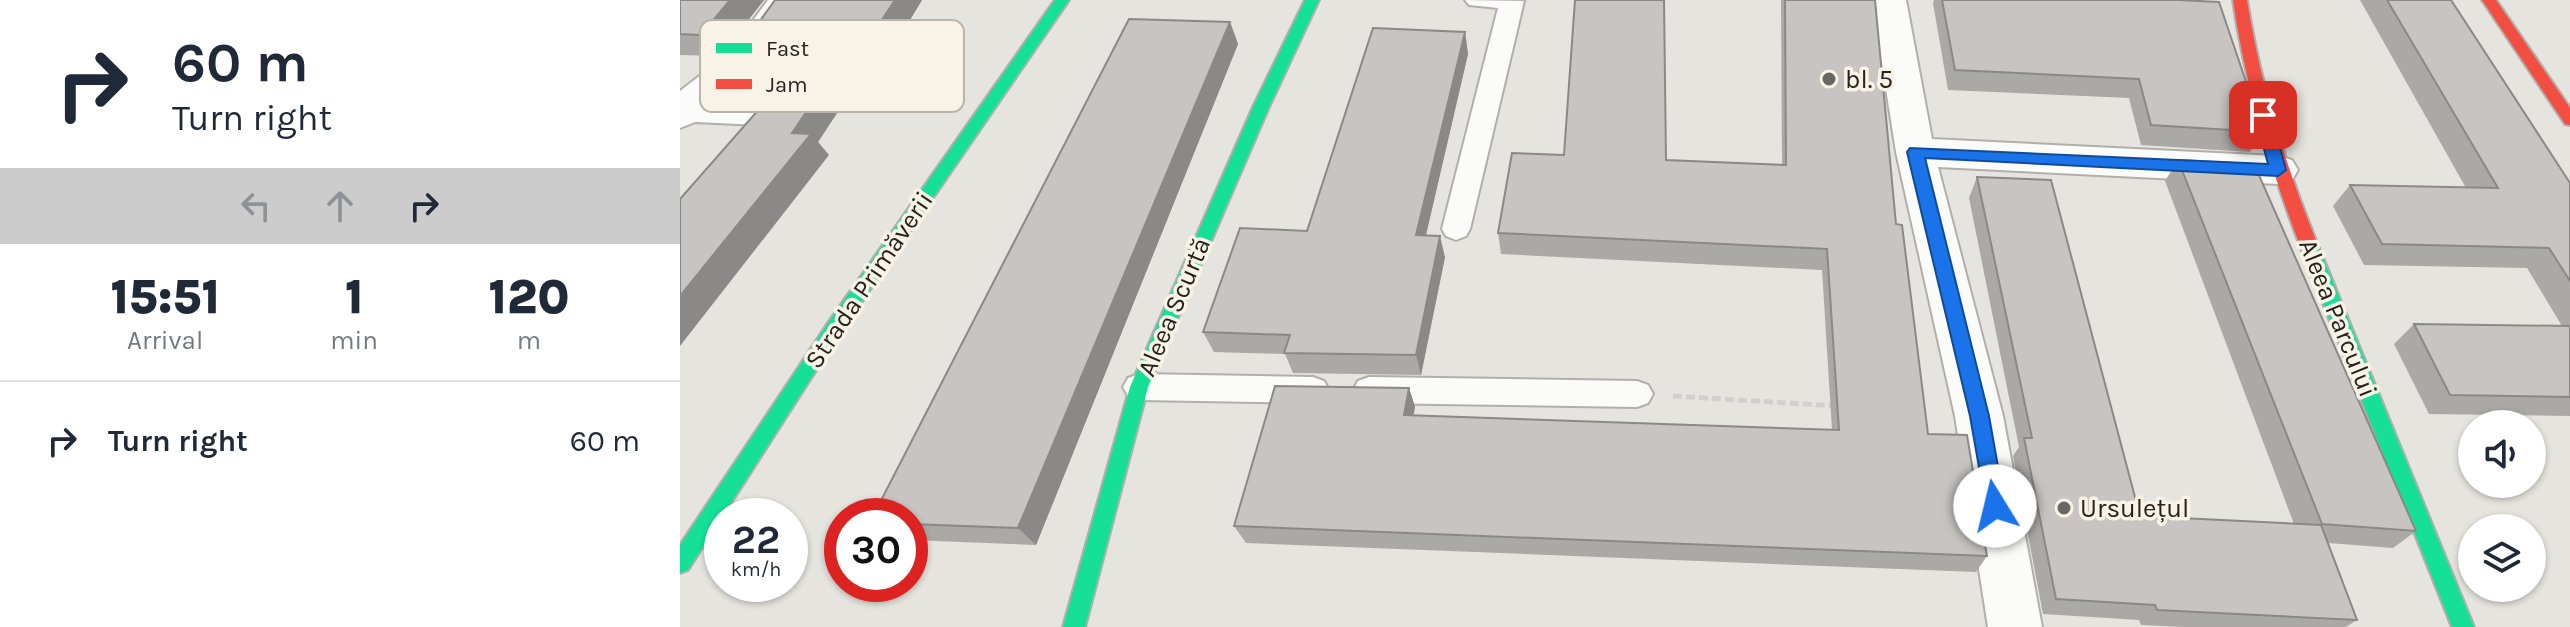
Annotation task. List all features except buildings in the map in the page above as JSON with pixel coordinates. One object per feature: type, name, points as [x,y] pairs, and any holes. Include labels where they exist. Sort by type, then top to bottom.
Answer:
[{"type":"street","points":[[772,20],[786,0]]},
{"type":"street","name":"Strada Primăverii","points":[[680,563],[832,331],[1062,0]]},
{"type":"street","name":"Aleea Scurtă","points":[[1074,627],[1139,387],[1261,107],[1312,0]]},
{"type":"street","points":[[1889,0],[1915,152],[1979,416],[2015,627]]},
{"type":"street","points":[[2489,0],[2570,120]]},
{"type":"street","name":"Aleea Parcului","points":[[2242,6],[2248,60],[2278,170],[2463,627]]},
{"type":"street","points":[[792,112],[805,114]]},
{"type":"street","points":[[1915,152],[2278,170]]},
{"type":"lane","points":[[1456,229],[1512,1],[1477,0]]},
{"type":"lane","points":[[2213,12],[2242,6]]},
{"type":"lane","points":[[1139,387],[1637,394]]},
{"type":"path","points":[[1637,394],[1839,407]]},
{"type":"traffic: fast","points":[[680,563],[832,331],[1062,0]]},
{"type":"traffic: fast","points":[[1074,627],[1139,387],[1261,107],[1312,0]]},
{"type":"traffic: fast","points":[[2308,243],[2463,627]]},
{"type":"traffic: jam","points":[[2240,0],[2266,124],[2308,243]]},
{"type":"traffic: jam","points":[[2489,0],[2570,120]]},
{"type":"place","name":"bl. 5","points":[[1829,79]]},
{"type":"place","name":"Ursulețul","points":[[2064,508]]},
{"type":"route","points":[[1995,506],[1979,416],[1915,152],[2278,170],[2263,115]]}]
